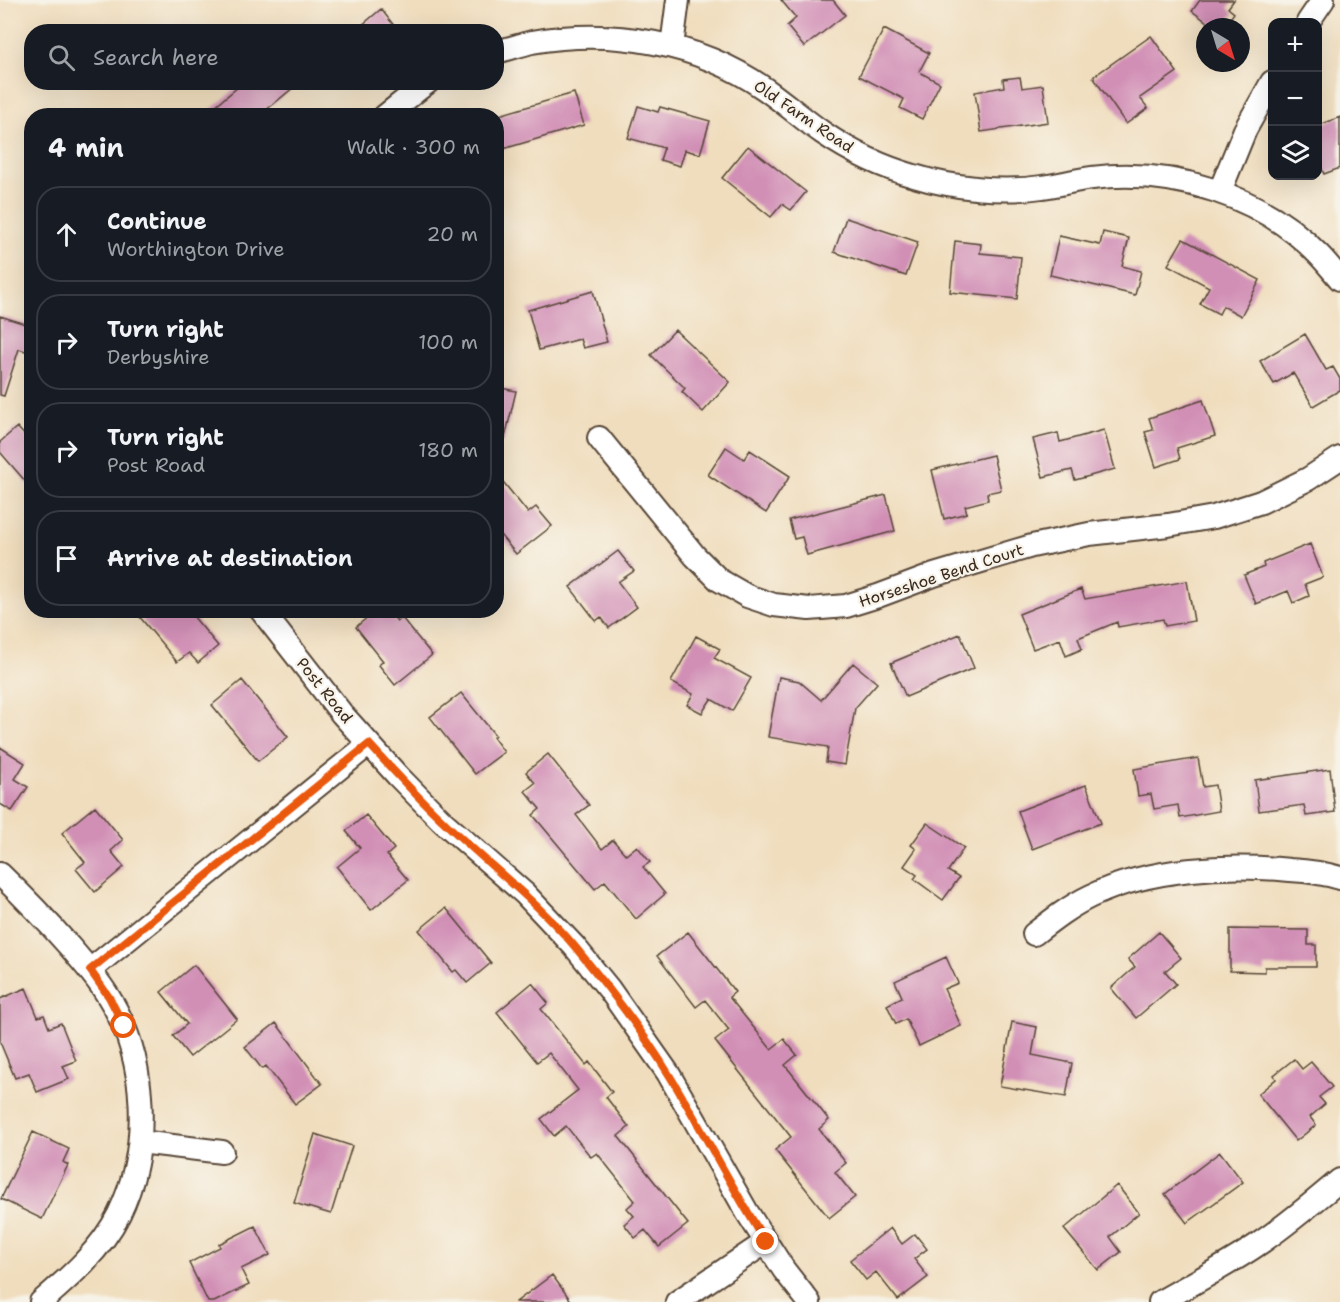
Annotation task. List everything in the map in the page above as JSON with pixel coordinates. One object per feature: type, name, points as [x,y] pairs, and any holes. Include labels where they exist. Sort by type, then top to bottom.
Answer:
[{"type":"street","points":[[672,46],[678,0]]},
{"type":"street","points":[[1311,18],[1323,0]]},
{"type":"street","name":"Old Farm Road","points":[[504,50],[543,40],[589,37],[616,38],[672,46],[702,55],[732,68],[763,87],[824,133],[872,161],[914,176],[948,184],[1018,189],[1122,175],[1177,180],[1220,192],[1276,220],[1318,254],[1340,279]]},
{"type":"street","points":[[1220,192],[1245,130],[1268,89]]},
{"type":"street","points":[[395,108],[418,90]]},
{"type":"street","name":"Horseshoe Bend Court","points":[[599,438],[695,556],[719,580],[747,596],[774,605],[809,609],[846,606],[934,575],[1032,546],[1089,534],[1214,517],[1261,502],[1308,478],[1340,458]]},
{"type":"street","name":"Post Road","points":[[267,618],[342,714],[397,775],[442,821],[525,894],[574,946],[609,988],[668,1073],[747,1212],[784,1270],[809,1302]]},
{"type":"street","points":[[90,970],[369,744]]},
{"type":"street","points":[[1034,934],[1063,911],[1092,896],[1118,885],[1162,874],[1204,869],[1264,868],[1317,872],[1340,878]]},
{"type":"street","points":[[0,874],[35,908],[90,970],[109,997],[124,1026],[134,1057],[141,1106],[140,1142],[131,1181],[118,1215],[98,1246],[74,1274],[40,1302]]},
{"type":"street","points":[[140,1142],[222,1152]]},
{"type":"street","points":[[1160,1302],[1221,1268],[1259,1243],[1340,1180]]},
{"type":"street","points":[[677,1302],[766,1242]]},
{"type":"building","points":[[781,0],[833,0],[845,15],[804,47],[787,26],[796,18]]},
{"type":"building","points":[[1200,0],[1234,0],[1228,8],[1234,13],[1230,18],[1202,18],[1192,11]]},
{"type":"building","points":[[381,9],[393,24],[363,24]]},
{"type":"building","points":[[884,29],[929,53],[919,72],[940,83],[922,119],[900,108],[904,99],[859,76]]},
{"type":"building","points":[[1151,36],[1177,72],[1140,98],[1148,108],[1126,124],[1093,77]]},
{"type":"building","points":[[1020,77],[1022,88],[1043,85],[1048,122],[981,132],[975,92],[1004,87],[1003,79]]},
{"type":"building","points":[[234,90],[290,90],[269,108],[213,108]]},
{"type":"building","points":[[574,93],[584,125],[504,149],[504,114]]},
{"type":"building","points":[[638,106],[658,112],[660,107],[710,121],[700,154],[685,150],[680,166],[660,160],[664,148],[628,138]]},
{"type":"building","points":[[1340,117],[1340,168],[1324,174],[1322,169],[1322,124]]},
{"type":"building","points":[[748,146],[806,192],[791,210],[782,204],[771,217],[722,178]]},
{"type":"building","points":[[846,218],[918,242],[906,276],[834,252]]},
{"type":"building","points":[[1103,232],[1129,238],[1122,266],[1141,271],[1135,295],[1050,275],[1059,236],[1100,245]]},
{"type":"building","points":[[1183,239],[1260,280],[1241,316],[1223,306],[1219,314],[1200,304],[1209,287],[1168,265]]},
{"type":"building","points":[[955,241],[981,244],[980,253],[1021,257],[1017,299],[950,292]]},
{"type":"building","points":[[593,291],[607,342],[583,348],[580,339],[539,350],[528,310]]},
{"type":"building","points":[[0,316],[24,324],[24,351],[19,349],[4,396],[0,395]]},
{"type":"building","points":[[675,330],[730,382],[703,412],[682,392],[685,388],[651,355]]},
{"type":"building","points":[[1305,334],[1326,370],[1333,367],[1340,379],[1340,390],[1313,406],[1293,373],[1274,384],[1260,361]]},
{"type":"building","points":[[504,389],[516,391],[504,442]]},
{"type":"building","points":[[1203,400],[1215,436],[1177,448],[1180,459],[1156,467],[1145,432],[1153,430],[1149,418]]},
{"type":"building","points":[[17,427],[24,434],[24,480],[0,452],[0,442]]},
{"type":"building","points":[[1104,430],[1115,469],[1075,480],[1072,470],[1043,477],[1033,439],[1058,433],[1060,442]]},
{"type":"building","points":[[726,447],[744,459],[750,450],[790,476],[766,513],[708,475]]},
{"type":"building","points":[[993,455],[1001,490],[987,493],[988,500],[965,506],[967,513],[944,519],[932,470]]},
{"type":"building","points":[[504,483],[528,513],[536,507],[552,526],[516,554],[504,540]]},
{"type":"building","points":[[886,495],[895,531],[807,555],[802,537],[794,539],[789,520]]},
{"type":"building","points":[[1310,544],[1323,577],[1305,584],[1309,596],[1293,603],[1288,591],[1256,604],[1244,575],[1264,567],[1263,563]]},
{"type":"building","points":[[618,551],[634,571],[618,582],[637,607],[609,628],[601,617],[596,621],[570,587]]},
{"type":"building","points":[[1187,581],[1194,621],[1165,626],[1163,619],[1118,627],[1117,622],[1078,638],[1082,649],[1066,656],[1060,639],[1033,649],[1019,614],[1081,589],[1085,599]]},
{"type":"building","points":[[141,618],[195,618],[218,646],[198,663],[189,653],[177,662]]},
{"type":"building","points":[[367,618],[395,618],[397,621],[402,618],[432,655],[395,685],[379,665],[383,661],[356,627]]},
{"type":"building","points":[[960,634],[974,668],[906,697],[891,663]]},
{"type":"building","points":[[696,636],[720,649],[714,658],[751,678],[732,711],[711,699],[702,713],[687,705],[693,694],[671,682]]},
{"type":"building","points":[[853,663],[877,683],[855,708],[845,765],[826,762],[828,747],[768,737],[779,677],[799,681],[821,700]]},
{"type":"building","points":[[242,680],[288,737],[258,761],[212,705]]},
{"type":"building","points":[[461,693],[495,735],[493,737],[504,752],[475,774],[430,717]]},
{"type":"building","points":[[0,747],[25,763],[15,779],[28,787],[12,811],[0,804]]},
{"type":"building","points":[[548,754],[589,805],[576,815],[602,849],[613,840],[626,855],[637,846],[650,862],[643,867],[665,894],[636,919],[605,881],[595,889],[533,815],[540,809],[525,791],[535,783],[526,772]]},
{"type":"building","points":[[1198,758],[1203,787],[1215,785],[1219,811],[1180,818],[1178,805],[1154,809],[1151,794],[1138,796],[1134,769]]},
{"type":"building","points":[[1330,769],[1335,812],[1306,816],[1304,805],[1259,811],[1255,780]]},
{"type":"building","points":[[1086,785],[1101,823],[1032,849],[1018,811]]},
{"type":"building","points":[[95,806],[123,840],[111,851],[124,867],[95,892],[76,869],[85,862],[62,833]]},
{"type":"building","points":[[366,815],[394,849],[387,855],[408,880],[371,910],[337,867],[360,848],[346,831]]},
{"type":"building","points":[[927,823],[964,848],[948,871],[959,878],[943,900],[914,879],[917,875],[904,866],[916,849],[911,845]]},
{"type":"building","points":[[446,908],[491,963],[467,983],[456,970],[453,972],[419,930]]},
{"type":"building","points":[[1230,929],[1308,930],[1308,945],[1316,945],[1316,967],[1265,967],[1265,972],[1230,971]]},
{"type":"building","points":[[688,932],[735,992],[729,997],[771,1049],[784,1039],[797,1055],[785,1065],[829,1120],[819,1129],[846,1163],[835,1172],[855,1197],[829,1218],[775,1150],[791,1137],[715,1041],[729,1030],[705,1000],[696,1007],[657,956]]},
{"type":"building","points":[[1159,932],[1181,958],[1165,971],[1176,984],[1136,1018],[1111,988],[1135,967],[1128,959]]},
{"type":"building","points":[[946,957],[958,983],[944,989],[961,1026],[919,1046],[906,1019],[896,1024],[887,1005],[902,997],[895,981]]},
{"type":"building","points":[[194,965],[237,1019],[190,1057],[173,1036],[187,1024],[161,992]]},
{"type":"building","points":[[532,983],[548,1003],[541,1009],[586,1065],[589,1062],[612,1092],[606,1097],[629,1127],[618,1136],[688,1224],[659,1247],[645,1230],[635,1238],[624,1224],[634,1216],[627,1208],[635,1201],[597,1153],[591,1157],[566,1126],[554,1136],[541,1119],[578,1090],[549,1053],[537,1062],[497,1012]]},
{"type":"building","points":[[26,988],[38,1017],[44,1015],[49,1028],[61,1023],[76,1061],[63,1066],[69,1079],[37,1092],[29,1073],[15,1078],[0,1042],[0,999]]},
{"type":"building","points":[[1012,1022],[1037,1027],[1032,1055],[1072,1063],[1066,1097],[1000,1086]]},
{"type":"building","points":[[276,1023],[322,1084],[295,1104],[266,1066],[262,1069],[245,1047]]},
{"type":"building","points":[[1294,1059],[1302,1069],[1311,1062],[1332,1087],[1319,1097],[1325,1104],[1310,1117],[1316,1125],[1296,1141],[1258,1094],[1276,1079],[1274,1075]]},
{"type":"building","points":[[33,1132],[69,1149],[63,1162],[68,1165],[42,1219],[1,1199]]},
{"type":"building","points":[[315,1134],[352,1146],[331,1214],[294,1203]]},
{"type":"building","points":[[1220,1152],[1243,1182],[1187,1223],[1165,1194]]},
{"type":"building","points":[[1117,1185],[1139,1213],[1110,1237],[1121,1252],[1098,1270],[1064,1229]]},
{"type":"building","points":[[255,1226],[270,1255],[241,1269],[249,1285],[214,1302],[208,1302],[189,1263],[220,1247],[219,1244]]},
{"type":"building","points":[[890,1228],[902,1244],[915,1234],[927,1249],[914,1259],[928,1277],[898,1300],[876,1272],[866,1280],[850,1260]]},
{"type":"building","points":[[552,1275],[572,1302],[516,1302]]},
{"type":"route","points":[[124,1026],[109,997],[90,970],[369,744],[442,821],[525,894],[574,946],[609,988],[668,1073],[766,1242]]}]
